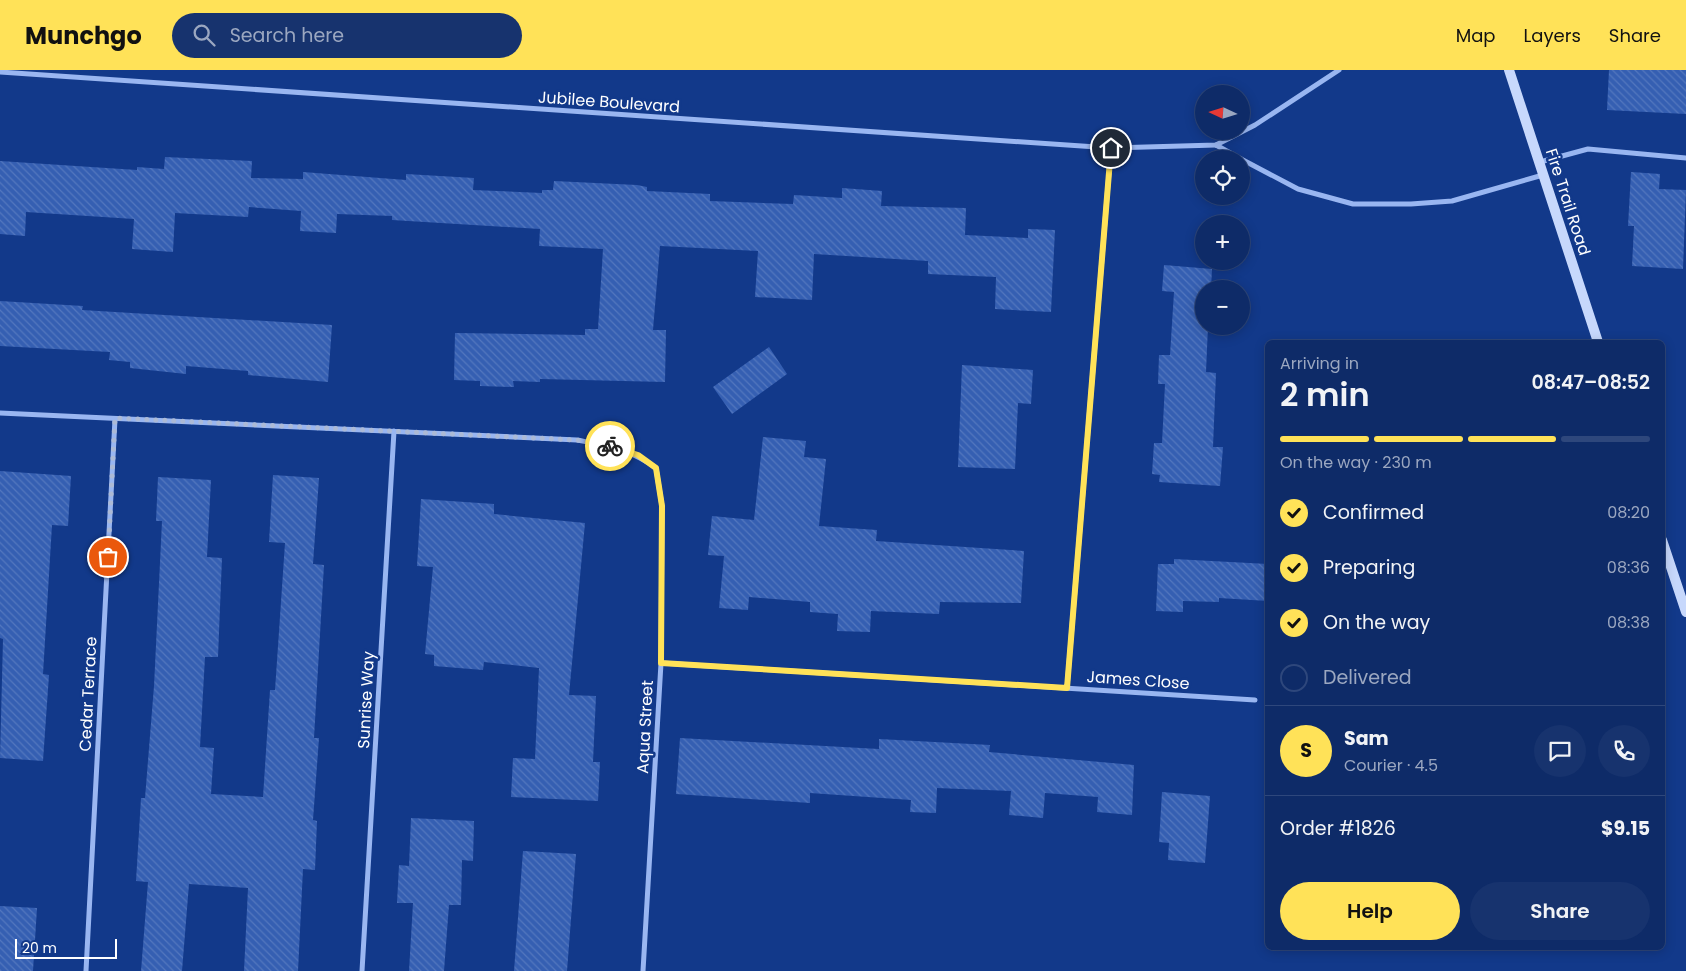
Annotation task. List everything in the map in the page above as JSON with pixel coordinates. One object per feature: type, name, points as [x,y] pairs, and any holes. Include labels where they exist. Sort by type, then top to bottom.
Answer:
[{"type":"main road","name":"Fire Trail Road","points":[[1509,70],[1597,340]]},
{"type":"main road","points":[[1665,549],[1686,612]]},
{"type":"street","name":"Jubilee Boulevard","points":[[0,72],[1111,148],[1216,145],[1255,125],[1339,70]]},
{"type":"street","points":[[1216,145],[1225,150]]},
{"type":"street","points":[[1067,688],[1111,148]]},
{"type":"street","points":[[1540,162],[1588,149],[1686,158]]},
{"type":"street","points":[[1250,164],[1298,189],[1353,204],[1411,204],[1452,201],[1544,174]]},
{"type":"street","points":[[0,413],[394,431]]},
{"type":"street","name":"Cedar Terrace","points":[[86,971],[115,418]]},
{"type":"street","name":"Aqua Street","points":[[394,431],[577,440],[617,447],[638,455],[656,468],[662,506],[661,663],[643,971]]},
{"type":"street","name":"Sunrise Way","points":[[362,971],[394,431]]},
{"type":"street","name":"James Close","points":[[661,663],[1255,700]]},
{"type":"building","points":[[1609,70],[1686,70],[1686,114],[1607,110]]},
{"type":"building","points":[[165,157],[252,161],[251,178],[303,179],[303,172],[406,180],[406,174],[474,178],[473,190],[542,193],[542,190],[553,190],[554,181],[637,185],[647,187],[647,191],[710,194],[710,201],[793,204],[794,195],[842,198],[842,188],[882,191],[881,206],[966,208],[965,235],[1028,238],[1028,229],[1055,230],[1051,312],[995,309],[996,277],[928,274],[928,261],[814,254],[812,300],[755,297],[758,251],[660,246],[653,330],[666,330],[665,382],[540,379],[540,382],[513,381],[514,387],[480,386],[480,381],[454,380],[455,333],[585,335],[585,329],[598,329],[603,249],[539,246],[540,229],[392,220],[392,216],[337,214],[336,233],[300,231],[301,211],[249,207],[248,217],[175,213],[173,252],[132,249],[134,219],[26,212],[25,236],[0,234],[0,161],[137,170],[137,167],[164,169]]},
{"type":"building","points":[[1631,172],[1660,174],[1659,189],[1686,190],[1683,269],[1632,266],[1634,226],[1628,226]]},
{"type":"building","points":[[1164,265],[1195,268],[1195,270],[1212,270],[1211,280],[1195,280],[1195,335],[1208,335],[1206,372],[1216,373],[1213,447],[1223,447],[1220,486],[1159,482],[1160,475],[1152,474],[1154,443],[1162,443],[1165,384],[1158,384],[1159,355],[1170,355],[1174,292],[1162,291]]},
{"type":"building","points":[[0,301],[83,306],[82,310],[332,325],[328,382],[248,375],[248,371],[186,366],[186,374],[130,368],[130,362],[109,360],[110,352],[0,346]]},
{"type":"building","points":[[769,347],[787,374],[732,414],[713,387]]},
{"type":"building","points":[[962,365],[1033,370],[1031,404],[1018,403],[1015,469],[958,467]]},
{"type":"building","points":[[763,437],[806,441],[804,457],[826,459],[819,526],[877,530],[876,541],[1024,551],[1021,603],[940,602],[939,614],[871,611],[870,632],[837,631],[838,614],[810,612],[810,602],[749,597],[748,610],[719,608],[724,556],[708,555],[712,516],[754,520]]},
{"type":"building","points":[[0,471],[71,476],[68,526],[52,525],[43,674],[49,675],[43,761],[0,758],[3,639],[0,638]]},
{"type":"building","points":[[273,475],[319,478],[313,564],[324,565],[314,738],[319,738],[313,820],[317,821],[315,870],[303,869],[298,971],[244,971],[248,888],[189,884],[182,971],[141,971],[148,882],[136,881],[141,798],[145,798],[154,686],[162,521],[156,521],[158,477],[211,480],[207,557],[222,558],[218,657],[205,657],[200,747],[214,748],[211,794],[263,797],[270,690],[275,690],[285,543],[269,542]]},
{"type":"building","points":[[421,499],[494,504],[494,514],[585,523],[569,695],[596,696],[593,762],[600,762],[598,801],[511,797],[513,758],[535,759],[539,668],[484,662],[483,670],[434,666],[434,655],[425,654],[433,567],[417,566]]},
{"type":"building","points":[[1174,559],[1265,564],[1265,601],[1219,598],[1219,602],[1183,601],[1183,612],[1156,611],[1158,564],[1174,564]]},
{"type":"building","points":[[680,738],[879,749],[879,739],[990,745],[989,752],[1134,765],[1132,815],[1097,812],[1098,797],[1045,793],[1043,818],[1009,815],[1011,791],[937,788],[936,813],[910,812],[911,800],[810,793],[810,803],[676,794]]},
{"type":"building","points":[[1162,792],[1210,796],[1205,863],[1168,860],[1169,843],[1159,842]]},
{"type":"building","points":[[411,818],[474,821],[473,861],[462,860],[461,905],[449,905],[444,971],[409,971],[413,903],[397,903],[399,865],[409,866]]},
{"type":"building","points":[[523,851],[576,854],[567,971],[514,971]]},
{"type":"building","points":[[0,906],[37,908],[33,971],[0,971]]},
{"type":"way so far","points":[[108,557],[115,418],[577,440],[610,446]]},
{"type":"route","points":[[610,446],[638,455],[656,468],[662,506],[661,663],[1067,688],[1111,148]]}]
